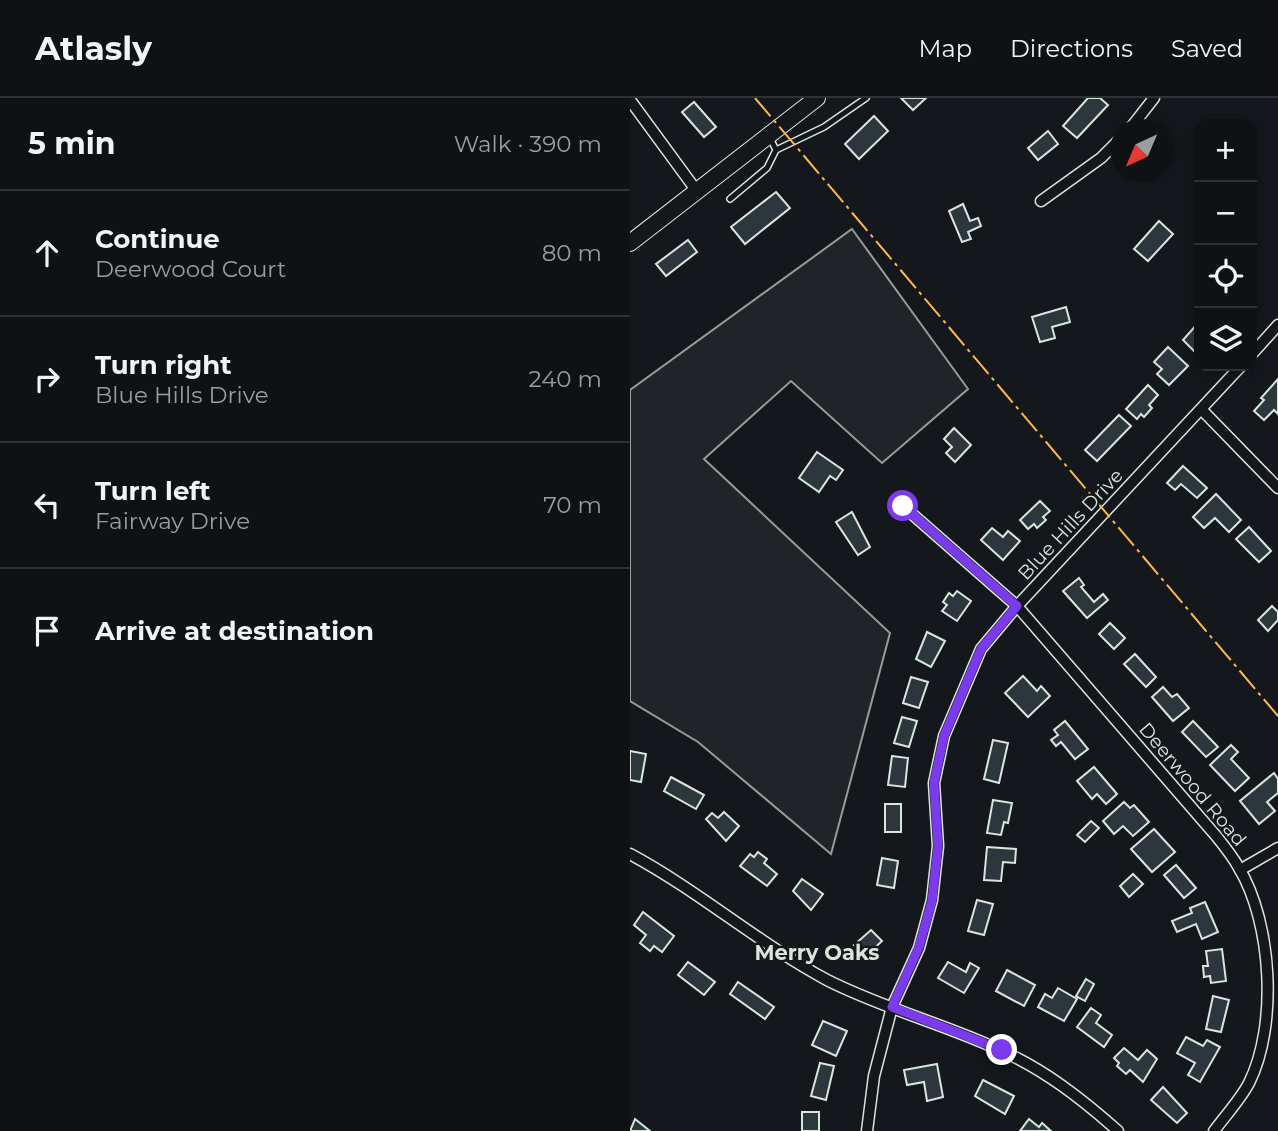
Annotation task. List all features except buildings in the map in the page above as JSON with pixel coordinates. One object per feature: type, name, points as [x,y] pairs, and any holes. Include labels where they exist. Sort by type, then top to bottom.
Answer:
[{"type":"main road","points":[[630,243],[696,190],[772,143],[817,98]]},
{"type":"street","points":[[1138,119],[1154,98]]},
{"type":"street","points":[[630,100],[696,190]]},
{"type":"street","points":[[1041,201],[1110,149]]},
{"type":"street","points":[[1257,348],[1278,325]]},
{"type":"street","name":"Blue Hills Drive","points":[[867,1131],[873,1076],[892,1007],[919,947],[932,901],[938,846],[934,783],[944,736],[981,649],[1017,606],[1237,371]]},
{"type":"street","points":[[1202,410],[1278,488]]},
{"type":"street","name":"Deerwood Road","points":[[903,506],[1017,606],[1217,837],[1240,870],[1269,962],[1268,1009],[1262,1047],[1249,1083],[1214,1131]]},
{"type":"street","points":[[1240,870],[1278,848]]},
{"type":"street","points":[[630,854],[675,878],[782,955],[830,981],[1002,1050],[1074,1092],[1118,1131]]},
{"type":"lane","points":[[730,199],[767,168],[772,143],[824,127],[866,98]]},
{"type":"shaded area","points":[[852,229],[968,389],[882,463],[791,381],[704,459],[890,633],[831,854],[698,742],[630,701],[630,390]]},
{"type":"power","points":[[755,98],[1278,716]]},
{"type":"district","name":"Merry Oaks","points":[[817,953]]},
{"type":"route","points":[[903,506],[1017,606],[981,649],[944,736],[934,783],[938,846],[932,901],[919,947],[892,1007],[1002,1050]]}]
